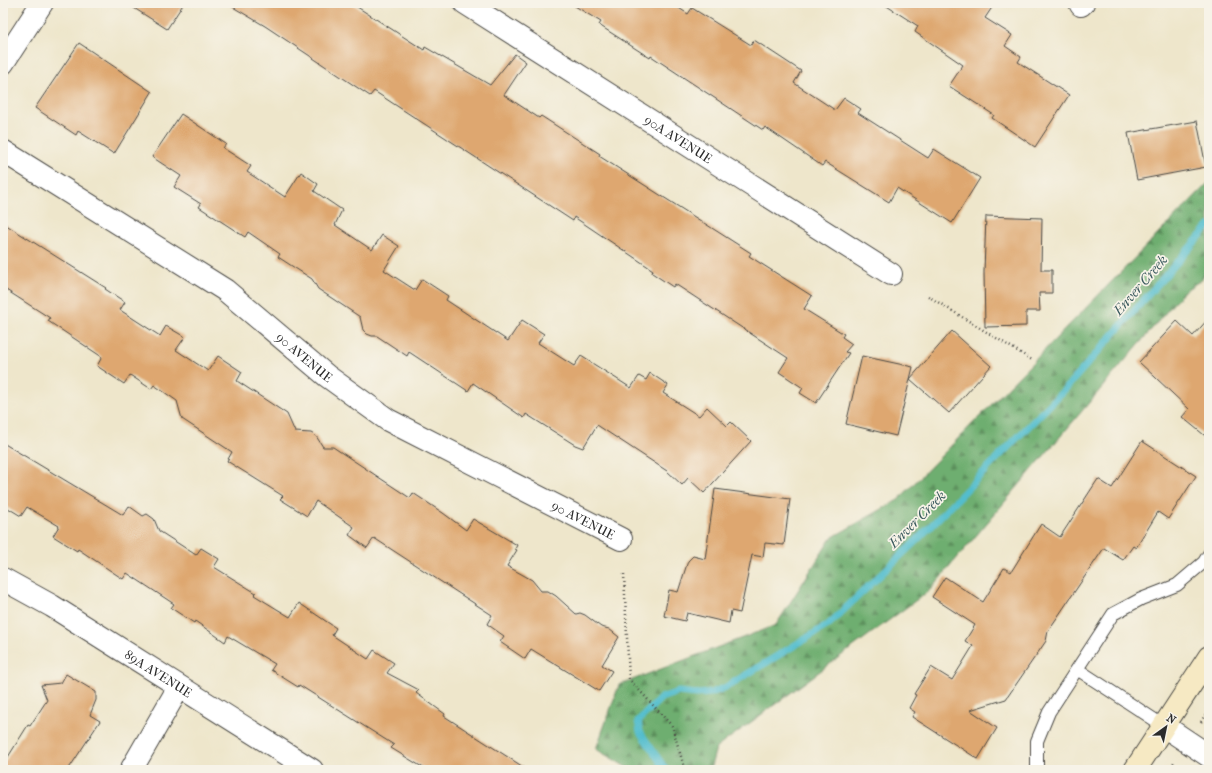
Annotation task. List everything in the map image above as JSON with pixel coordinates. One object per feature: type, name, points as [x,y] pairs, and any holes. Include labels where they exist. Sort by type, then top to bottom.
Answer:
[{"type":"main road","points":[[1135,770],[1209,657]]},
{"type":"street","points":[[3,63],[42,3]]},
{"type":"street","name":"90A AVENUE","points":[[465,3],[891,274]]},
{"type":"street","name":"90 AVENUE","points":[[3,151],[225,290],[327,376],[388,420],[621,539]]},
{"type":"street","name":"89A AVENUE","points":[[3,579],[52,606],[179,688],[312,770]]},
{"type":"street","points":[[131,770],[179,688]]},
{"type":"street","points":[[1164,726],[1209,756]]},
{"type":"lane","points":[[1037,770],[1037,741],[1046,719],[1076,669],[1113,614],[1141,599],[1177,585],[1204,562],[1209,554]]},
{"type":"lane","points":[[1076,669],[1164,726]]},
{"type":"path","points":[[928,296],[1032,360]]},
{"type":"path","points":[[624,574],[628,670],[632,684],[672,726],[685,770]]},
{"type":"path","points":[[1199,724],[1209,709]]},
{"type":"path","points":[[1169,770],[1176,759]]},
{"type":"green space","points":[[1209,182],[1209,270],[1201,280],[1184,291],[930,590],[716,748],[710,770],[631,770],[596,749],[619,685],[776,625],[831,538],[898,500]]},
{"type":"building","points":[[126,3],[184,3],[167,29]]},
{"type":"building","points":[[226,3],[351,3],[424,50],[425,47],[490,85],[515,54],[526,62],[504,95],[539,118],[541,116],[600,154],[599,156],[751,253],[749,256],[812,296],[804,309],[844,334],[842,337],[852,344],[845,352],[849,353],[816,403],[800,393],[803,388],[779,372],[788,358],[675,284],[673,287],[652,273],[653,270],[574,217],[573,221],[374,91],[370,96],[265,26]]},
{"type":"building","points":[[570,3],[671,3],[688,14],[692,8],[751,45],[754,40],[801,71],[794,83],[835,110],[844,98],[861,109],[858,113],[928,158],[934,149],[980,178],[952,223],[897,188],[889,202],[825,162],[822,166],[765,127],[763,130],[651,56],[650,58],[599,25],[601,22]]},
{"type":"building","points":[[882,3],[995,3],[985,18],[1012,35],[1005,46],[1021,57],[1018,62],[1069,95],[1035,147],[992,118],[994,115],[949,86],[963,65],[915,32],[918,26]]},
{"type":"building","points":[[79,43],[152,92],[114,154],[78,131],[76,135],[35,108]]},
{"type":"building","points":[[181,114],[226,144],[223,148],[251,166],[247,172],[285,197],[301,172],[318,184],[314,191],[342,210],[335,225],[372,250],[382,235],[399,246],[384,270],[415,290],[422,279],[448,296],[446,300],[508,341],[522,320],[544,334],[538,343],[574,366],[581,356],[631,388],[639,376],[646,380],[650,373],[668,385],[663,393],[699,416],[707,407],[727,426],[731,422],[751,441],[704,493],[688,478],[682,485],[667,471],[597,425],[583,448],[575,445],[526,414],[524,418],[473,383],[468,391],[409,352],[407,356],[377,336],[367,334],[363,330],[360,317],[318,289],[312,279],[278,257],[280,254],[248,232],[245,237],[199,207],[201,204],[174,187],[181,176],[152,157]]},
{"type":"building","points":[[1197,121],[1206,167],[1137,180],[1128,133]]},
{"type":"building","points":[[986,216],[1042,218],[1041,270],[1052,270],[1052,293],[1039,293],[1040,311],[1026,311],[1026,326],[985,327],[984,272]]},
{"type":"building","points":[[3,223],[106,288],[105,289],[125,302],[120,310],[160,336],[166,326],[185,337],[176,350],[208,371],[218,356],[242,372],[237,381],[287,414],[295,432],[311,433],[316,436],[323,447],[333,447],[410,498],[413,493],[466,530],[473,519],[517,545],[515,549],[517,550],[507,566],[532,580],[541,591],[548,591],[556,596],[576,614],[580,613],[585,615],[601,627],[609,629],[619,637],[602,665],[612,671],[599,691],[531,649],[525,659],[500,642],[504,636],[487,624],[492,615],[374,538],[367,548],[349,535],[354,527],[316,501],[307,516],[280,499],[283,496],[227,461],[232,452],[182,419],[177,401],[154,385],[151,389],[130,375],[124,384],[97,366],[102,357],[48,321],[50,318],[3,288]]},
{"type":"building","points":[[1209,318],[1209,439],[1182,417],[1189,409],[1139,362],[1177,321],[1193,336]]},
{"type":"building","points":[[952,331],[991,366],[949,413],[910,379]]},
{"type":"building","points":[[862,356],[913,367],[896,436],[846,424]]},
{"type":"building","points":[[1142,441],[1196,476],[1168,519],[1158,512],[1136,548],[1133,546],[1123,560],[1104,548],[1048,631],[1046,641],[1006,699],[970,710],[997,728],[978,759],[912,717],[915,712],[909,708],[916,695],[914,694],[931,667],[952,680],[973,646],[965,641],[975,625],[932,597],[945,577],[983,602],[1004,568],[1011,572],[1041,524],[1060,537],[1098,479],[1112,488]]},
{"type":"building","points":[[3,443],[123,515],[129,506],[143,516],[147,514],[154,519],[159,531],[196,555],[201,548],[219,559],[214,567],[256,593],[254,595],[290,617],[299,603],[336,628],[332,635],[368,659],[374,650],[394,663],[387,673],[419,690],[416,693],[445,714],[444,716],[528,770],[427,770],[391,748],[394,745],[299,685],[298,687],[271,670],[275,664],[228,636],[225,642],[195,621],[194,623],[171,608],[174,604],[127,573],[123,579],[78,549],[77,551],[53,536],[59,526],[27,507],[21,516],[3,505]]},
{"type":"building","points":[[715,489],[790,499],[784,545],[765,543],[763,557],[752,555],[740,613],[731,611],[729,623],[687,613],[685,621],[664,616],[669,590],[678,592],[688,561],[693,556],[705,559]]},
{"type":"building","points":[[66,674],[96,692],[96,700],[90,715],[100,721],[68,770],[3,770],[3,765],[28,725],[30,726],[47,700],[41,685],[61,683]]},
{"type":"waterway","name":"Enver Creek","points":[[666,770],[640,732],[638,721],[661,698],[678,692],[697,694],[711,693],[726,687],[828,625],[917,540],[1066,388],[1209,226]]}]
